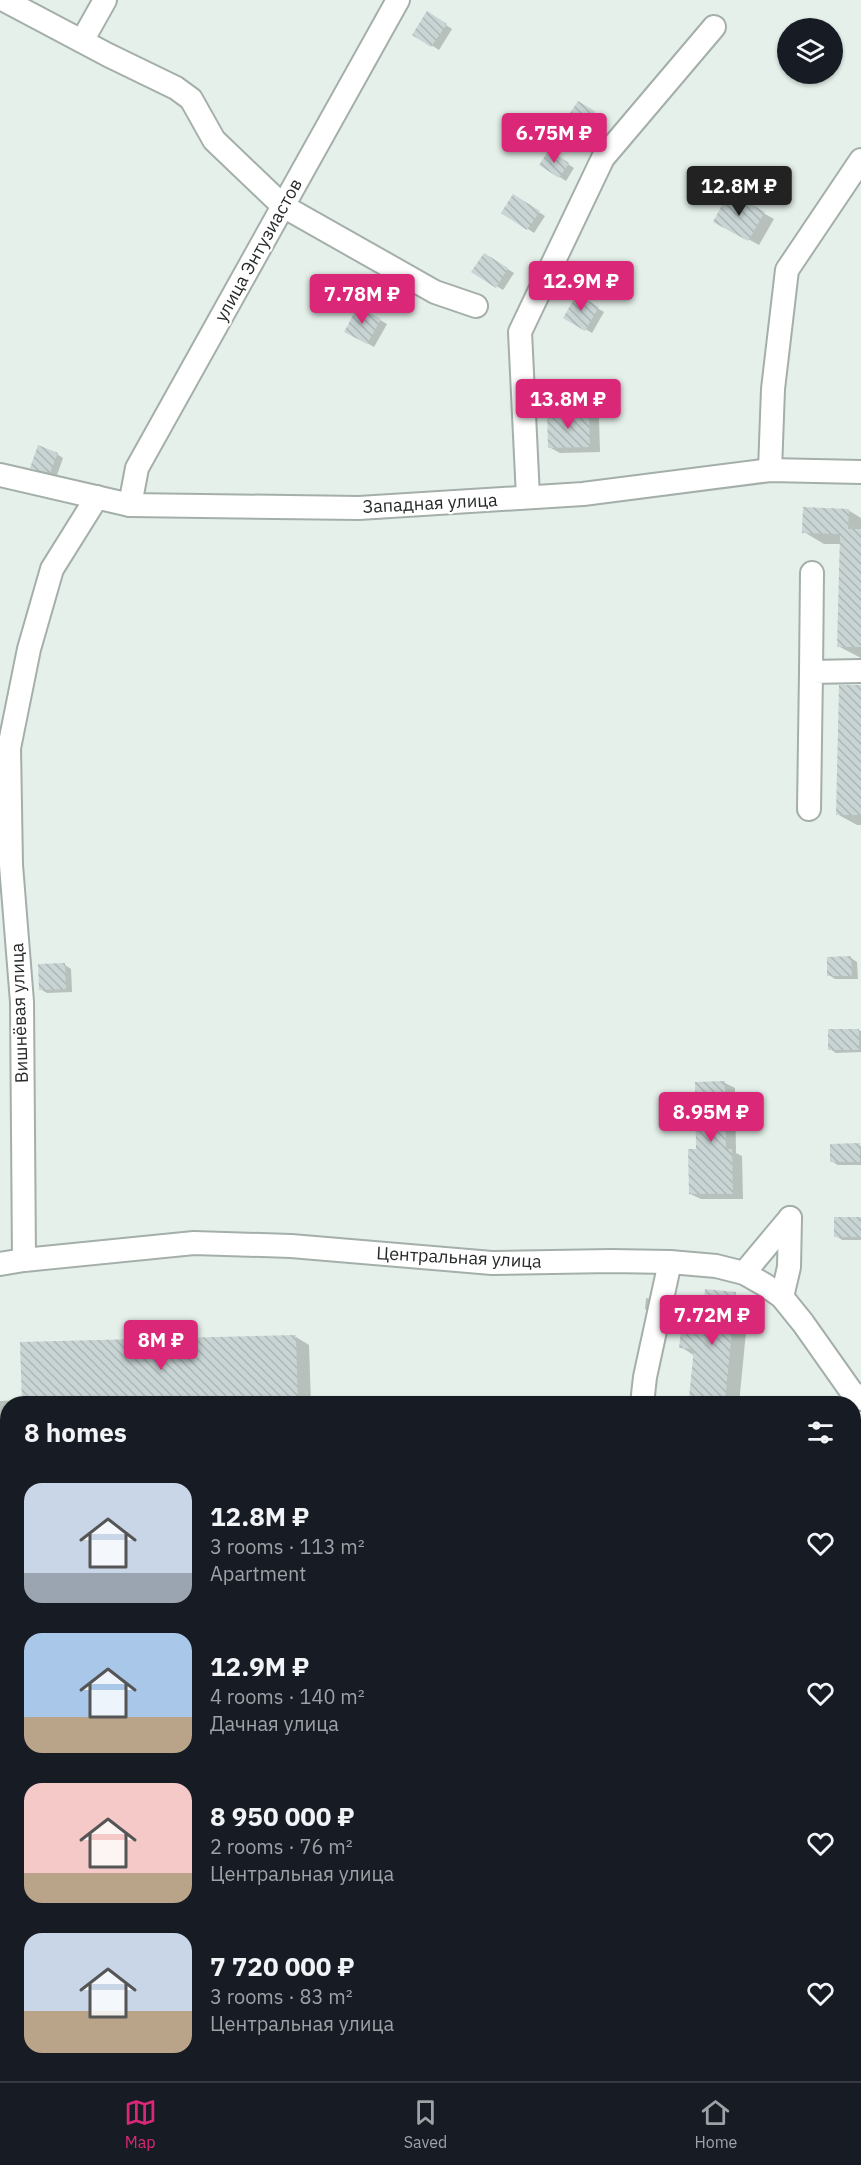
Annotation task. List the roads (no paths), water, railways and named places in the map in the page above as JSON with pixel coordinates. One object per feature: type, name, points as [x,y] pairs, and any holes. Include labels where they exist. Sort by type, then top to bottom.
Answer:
[{"type":"street","points":[[4,0],[176,88],[190,99],[214,140],[282,206],[435,292],[476,306]]},
{"type":"street","points":[[82,41],[105,0]]},
{"type":"street","name":"улица Энтузиастов","points":[[130,505],[137,468],[398,0]]},
{"type":"street","points":[[528,497],[520,332],[603,158],[714,27]]},
{"type":"street","points":[[770,470],[773,389],[788,270],[861,160]]},
{"type":"street","name":"Западная улица","points":[[0,475],[130,505],[359,508],[583,494],[770,470],[861,472]]},
{"type":"street","name":"Вишнёвая улица","points":[[24,1260],[22,1002],[5,855],[9,748],[29,649],[52,569],[97,497]]},
{"type":"street","points":[[809,809],[812,573]]},
{"type":"street","points":[[811,672],[861,671]]},
{"type":"street","points":[[744,1274],[790,1218],[789,1267],[782,1297]]},
{"type":"street","name":"Центральная улица","points":[[0,1264],[194,1243],[291,1246],[492,1263],[670,1262],[716,1266],[744,1274],[782,1297],[851,1391],[857,1396]]},
{"type":"street","points":[[643,1396],[670,1262]]}]
